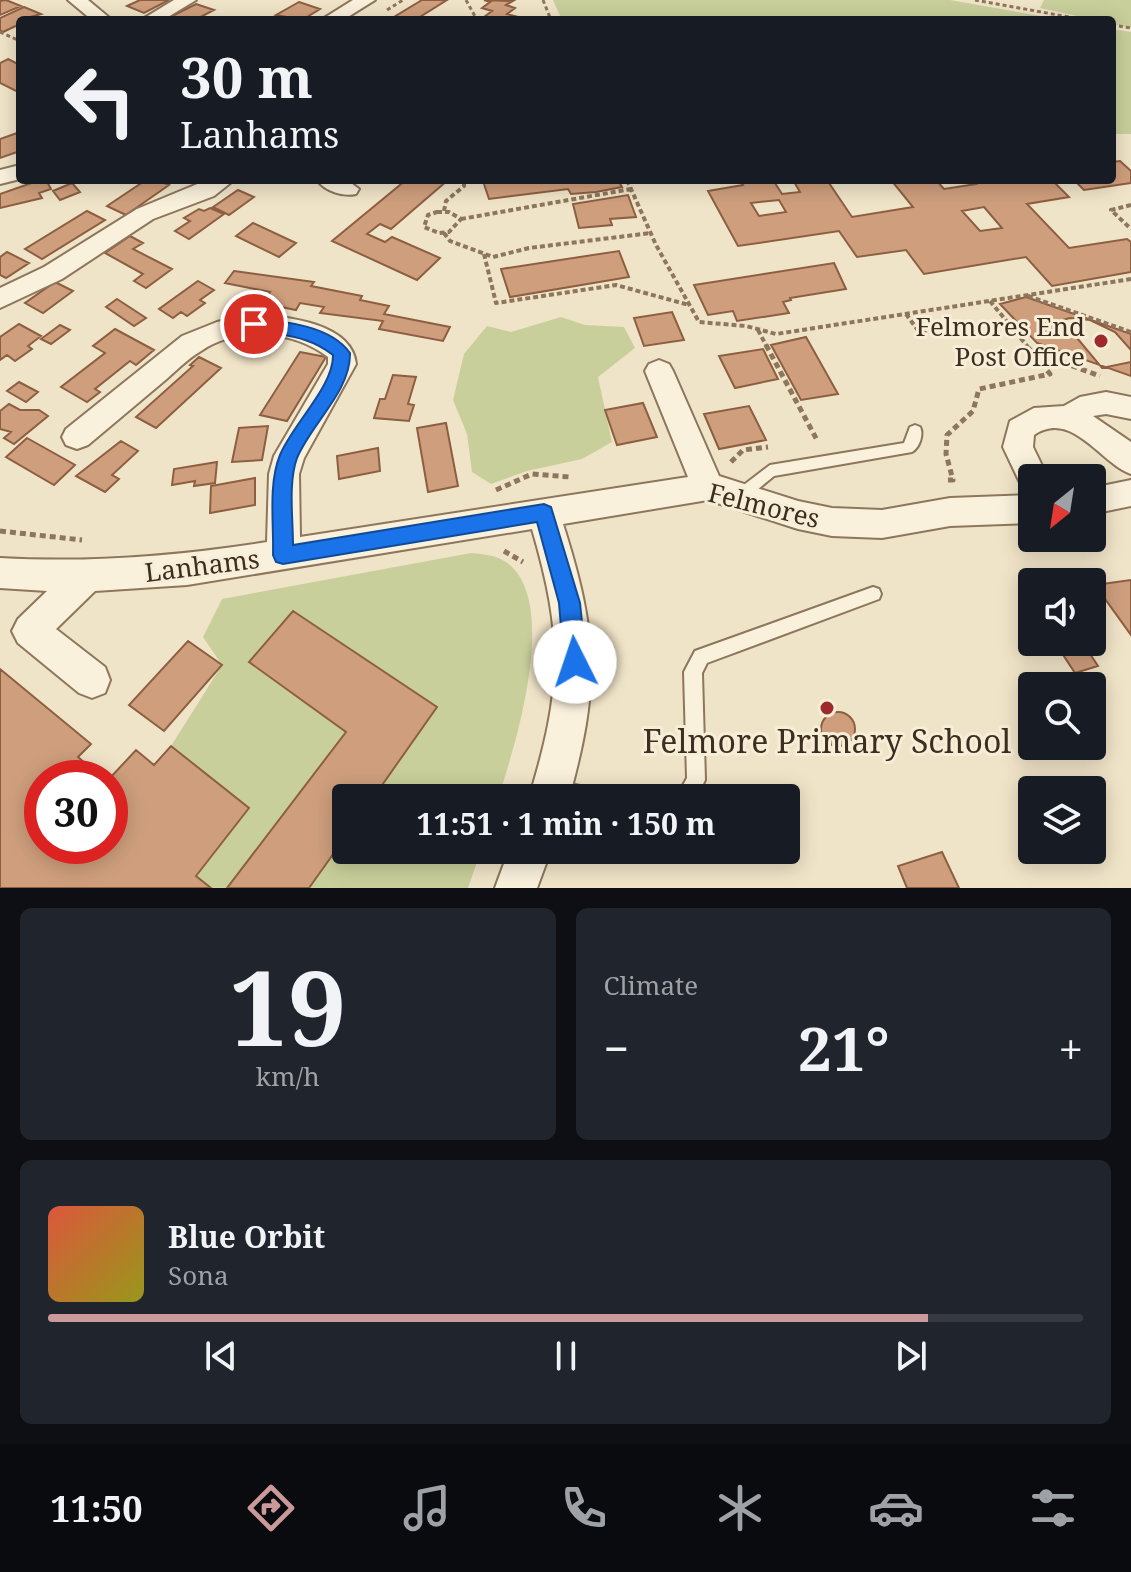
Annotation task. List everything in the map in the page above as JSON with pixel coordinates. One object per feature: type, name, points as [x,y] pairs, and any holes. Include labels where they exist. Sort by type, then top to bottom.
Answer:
[{"type":"street","points":[[77,0],[98,16]]},
{"type":"street","points":[[157,16],[187,0]]},
{"type":"street","points":[[337,16],[366,0]]},
{"type":"street","points":[[0,299],[53,273],[145,214],[217,184]]},
{"type":"street","points":[[77,437],[192,343],[226,329],[254,324],[276,326],[322,338],[341,353],[342,364],[289,456],[284,474],[283,555]]},
{"type":"street","points":[[659,371],[713,475]]},
{"type":"street","points":[[1070,418],[1080,406],[1098,403],[1131,408]]},
{"type":"street","points":[[1026,464],[1018,447],[1020,429],[1041,416],[1070,418],[1096,432],[1131,461]]},
{"type":"street","name":"Felmores","points":[[544,513],[713,475],[741,495],[798,515],[832,522],[869,524],[950,512],[1018,510]]},
{"type":"street","points":[[1106,498],[1131,493]]},
{"type":"street","points":[[544,513],[569,603],[574,643],[575,682],[568,726],[553,784]]},
{"type":"street","name":"Lanhams","points":[[0,573],[87,576],[187,570],[544,513]]},
{"type":"street","points":[[87,576],[30,631],[92,680]]},
{"type":"street","points":[[516,888],[525,864]]},
{"type":"lane","points":[[741,495],[770,471],[907,448],[912,445],[915,431]]},
{"type":"lane","points":[[694,784],[696,780],[693,672],[701,657],[873,594]]},
{"type":"path","points":[[975,0],[1064,16]]},
{"type":"path","points":[[444,211],[446,201],[464,184]]},
{"type":"path","points":[[629,184],[651,233],[699,322],[776,334],[1131,279]]},
{"type":"path","points":[[461,219],[455,229],[444,233],[429,231],[424,222],[428,215],[444,211],[461,219],[631,189]]},
{"type":"path","points":[[1131,205],[1111,210],[1131,229]]},
{"type":"path","points":[[444,233],[450,241],[493,257],[529,248],[651,233]]},
{"type":"path","points":[[484,254],[496,303],[616,285],[690,305]]},
{"type":"path","points":[[1027,295],[1131,332]]},
{"type":"path","points":[[906,314],[917,329],[927,334]]},
{"type":"path","points":[[758,329],[818,440],[803,442]]},
{"type":"path","points":[[1030,351],[1102,377]]},
{"type":"path","points":[[713,475],[743,450],[773,446]]},
{"type":"path","points":[[0,531],[90,540]]},
{"type":"path","points":[[493,548],[503,550],[527,566]]},
{"type":"green space","points":[[553,0],[950,0],[1040,16],[560,16]]},
{"type":"green space","points":[[1044,0],[1131,0],[1131,28],[1116,25],[1116,16],[1077,16],[1040,8]]},
{"type":"green space","points":[[1116,30],[1131,32],[1131,134],[1116,134]]},
{"type":"green space","points":[[561,317],[585,325],[624,327],[635,348],[598,377],[612,442],[582,459],[527,471],[491,484],[472,472],[467,434],[453,400],[464,354],[487,326],[511,332]]},
{"type":"green space","points":[[471,553],[493,556],[506,562],[522,581],[530,608],[532,640],[523,711],[502,784],[383,784],[437,707],[294,612],[249,663],[346,732],[227,888],[211,888],[196,876],[248,808],[171,746],[222,665],[203,637],[222,599]]},
{"type":"green space","points":[[332,856],[332,864],[476,864],[468,888],[309,888]]},
{"type":"building","points":[[140,0],[169,0],[144,13],[127,6]]},
{"type":"building","points":[[422,0],[447,0],[421,16],[396,16]]},
{"type":"building","points":[[484,0],[513,1],[506,5],[515,8],[507,14],[514,16],[485,16],[492,11],[482,8],[490,2]]},
{"type":"building","points":[[0,1],[21,6],[0,15]]},
{"type":"building","points":[[299,2],[320,9],[309,16],[276,15]]},
{"type":"building","points":[[196,4],[214,10],[203,16],[172,16]]},
{"type":"building","points":[[24,7],[41,14],[16,16],[16,26],[3,32],[0,30],[0,18]]},
{"type":"building","points":[[8,59],[16,63],[16,91],[0,83],[0,63]]},
{"type":"building","points":[[16,133],[16,152],[0,158],[0,139]]},
{"type":"building","points":[[1120,161],[1131,171],[1131,183],[1084,190],[1078,184],[1116,184],[1116,162]]},
{"type":"building","points":[[29,184],[48,184],[51,189],[39,193],[42,198],[0,208],[0,194]]},
{"type":"building","points":[[73,184],[80,192],[60,200],[53,191]]},
{"type":"building","points":[[140,184],[169,185],[126,215],[107,206]]},
{"type":"building","points":[[401,184],[443,184],[391,229],[380,224],[367,234],[385,242],[392,237],[440,258],[417,280],[332,241]]},
{"type":"building","points":[[484,184],[620,184],[622,187],[571,194],[568,189],[489,199]]},
{"type":"building","points":[[742,184],[776,184],[782,194],[800,192],[795,184],[830,184],[852,217],[913,207],[894,184],[940,184],[944,189],[976,184],[1056,184],[1069,197],[1027,204],[1069,248],[1127,239],[1131,242],[1131,272],[1052,286],[1026,257],[924,274],[906,250],[857,257],[839,231],[738,246],[708,191]],"holes":[[[779,200],[786,212],[759,216],[751,203]],[[984,207],[1002,228],[980,231],[962,211]]]},
{"type":"building","points":[[238,190],[254,197],[229,215],[213,207]]},
{"type":"building","points":[[628,195],[636,217],[610,219],[612,225],[579,228],[573,204]]},
{"type":"building","points":[[210,208],[224,214],[189,239],[175,231],[190,221],[184,218],[199,209],[204,211]]},
{"type":"building","points":[[87,211],[105,220],[42,259],[25,249]]},
{"type":"building","points":[[253,223],[296,243],[279,257],[236,236]]},
{"type":"building","points":[[130,236],[143,243],[133,249],[172,269],[146,288],[134,281],[143,274],[105,253]]},
{"type":"building","points":[[619,251],[629,277],[510,297],[501,269]]},
{"type":"building","points":[[7,252],[29,263],[6,278],[0,275],[0,257]]},
{"type":"building","points":[[834,263],[846,289],[790,298],[783,302],[789,313],[737,321],[733,311],[708,315],[694,285]]},
{"type":"building","points":[[234,271],[314,282],[311,286],[362,296],[360,300],[389,306],[384,314],[450,327],[443,341],[379,329],[383,321],[320,313],[324,307],[300,303],[296,310],[262,303],[270,292],[225,283]]},
{"type":"building","points":[[198,281],[214,290],[200,300],[205,303],[187,316],[181,312],[173,318],[159,309]]},
{"type":"building","points":[[55,282],[73,291],[43,313],[25,303]]},
{"type":"building","points":[[1026,297],[1131,334],[1131,376],[1037,343],[1000,304]]},
{"type":"building","points":[[117,299],[146,318],[134,326],[106,307]]},
{"type":"building","points":[[672,312],[684,340],[644,346],[634,318]]},
{"type":"building","name":"Felmores End Post Office","points":[[1062,320],[1090,320],[1115,332],[1131,350],[1131,362],[1102,368]]},
{"type":"building","points":[[19,324],[41,336],[28,346],[32,349],[15,361],[7,355],[0,360],[0,337]]},
{"type":"building","points":[[60,325],[70,330],[51,344],[41,339]]},
{"type":"building","points":[[115,329],[154,350],[136,365],[130,361],[95,389],[100,392],[87,402],[61,387],[105,353],[93,346]]},
{"type":"building","points":[[806,337],[838,394],[801,400],[771,345]]},
{"type":"building","points":[[763,349],[778,379],[735,388],[719,356]]},
{"type":"building","points":[[300,352],[326,357],[287,421],[260,415]]},
{"type":"building","points":[[199,357],[221,368],[156,428],[136,417],[193,366],[190,365]]},
{"type":"building","points":[[393,375],[416,377],[408,404],[414,405],[409,421],[374,418]]},
{"type":"building","points":[[19,382],[38,392],[26,402],[7,391]]},
{"type":"building","points":[[643,403],[657,437],[617,445],[605,410]]},
{"type":"building","points":[[9,404],[20,410],[39,410],[48,416],[14,444],[4,438],[11,432],[0,429],[0,411]]},
{"type":"building","points":[[749,406],[766,440],[719,449],[704,414]]},
{"type":"building","points":[[446,423],[458,486],[428,492],[417,428]]},
{"type":"building","points":[[268,426],[262,460],[232,462],[239,428]]},
{"type":"building","points":[[27,438],[75,465],[54,485],[6,457]]},
{"type":"building","points":[[121,441],[138,451],[112,475],[119,479],[105,492],[76,476]]},
{"type":"building","points":[[378,448],[380,471],[339,479],[337,456]]},
{"type":"building","points":[[217,462],[215,483],[194,486],[195,481],[172,485],[174,469]]},
{"type":"building","points":[[255,478],[255,505],[210,513],[211,486]]},
{"type":"building","points":[[1131,580],[1131,635],[1106,600],[1106,583]]},
{"type":"building","points":[[293,611],[437,707],[383,784],[332,784],[332,856],[309,888],[227,888],[346,732],[249,662]]},
{"type":"building","points":[[188,641],[222,665],[164,731],[129,705]]},
{"type":"building","points":[[1064,656],[1091,656],[1098,666],[1078,672],[1074,672]]},
{"type":"building","points":[[0,669],[91,744],[78,757],[81,760],[24,760],[24,864],[128,864],[127,760],[136,750],[154,765],[171,746],[249,808],[196,876],[211,888],[0,888]]},
{"type":"building","points":[[838,712],[850,717],[855,729],[850,741],[838,746],[826,741],[821,729],[826,717]]},
{"type":"building","points":[[942,852],[959,888],[907,888],[898,866]]},
{"type":"place","name":"Felmores End Post Office","points":[[1101,341]]},
{"type":"place","name":"Felmore Primary School","points":[[827,708]]},
{"type":"route","points":[[254,324],[296,330],[322,338],[341,353],[342,364],[334,380],[289,456],[284,474],[283,555],[544,513],[569,603],[575,662]]}]
